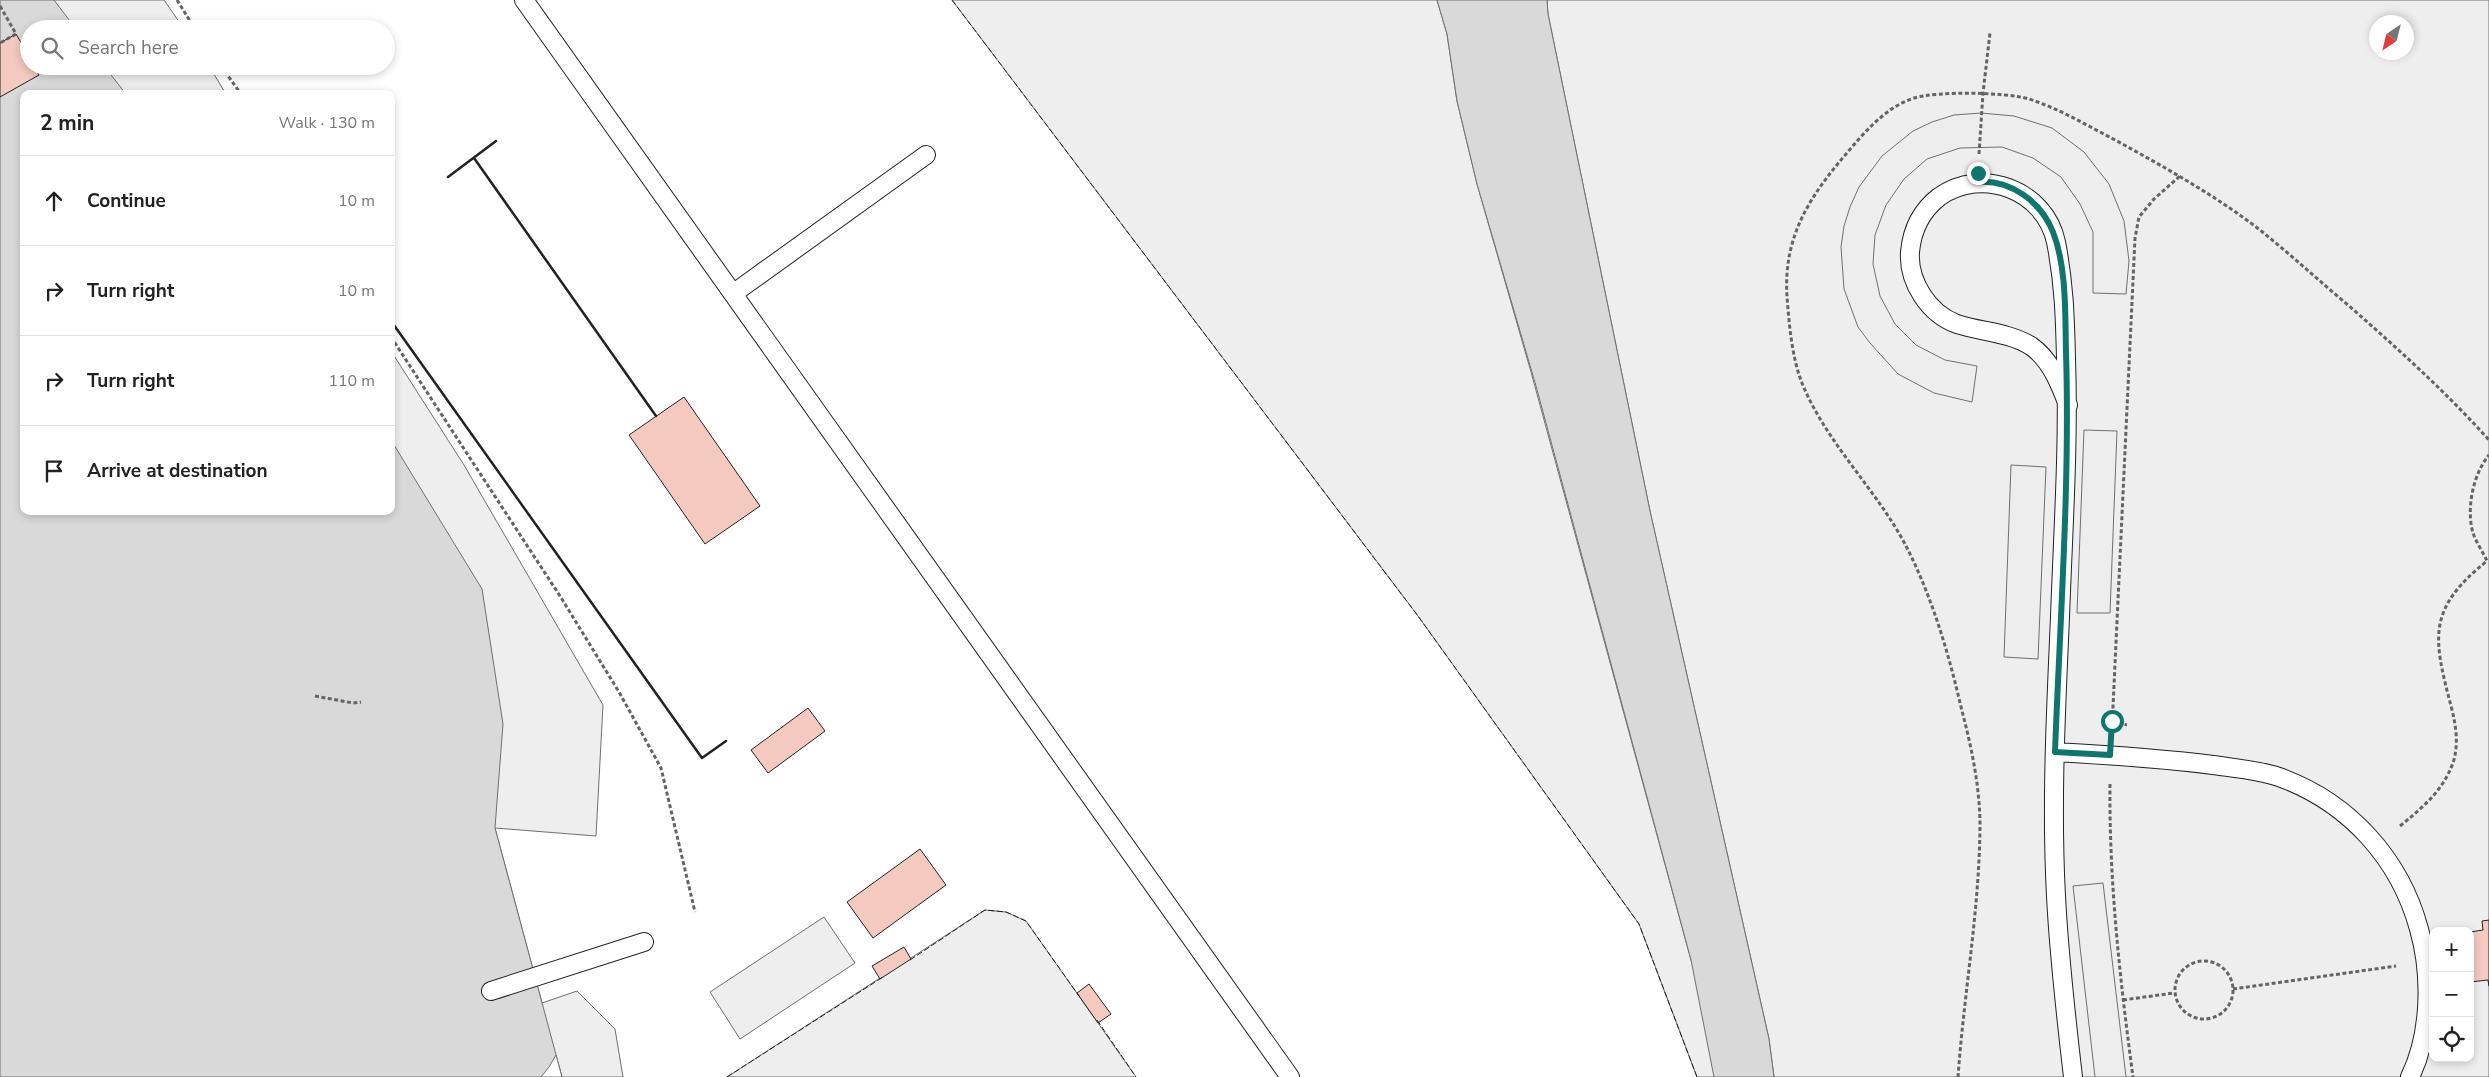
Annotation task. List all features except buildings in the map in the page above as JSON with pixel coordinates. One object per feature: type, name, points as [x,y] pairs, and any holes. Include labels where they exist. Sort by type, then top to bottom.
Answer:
[{"type":"lane","points":[[524,0],[1290,1077]]},
{"type":"lane","points":[[734,293],[926,155]]},
{"type":"lane","points":[[2068,406],[2057,376],[2033,348],[2007,335],[1954,323],[1933,309],[1915,283],[1910,258],[1912,239],[1925,210],[1949,190],[1977,182],[1993,183],[2023,193],[2042,211],[2054,233],[2064,282],[2068,406],[2055,752],[2056,896],[2062,984],[2073,1077]]},
{"type":"lane","points":[[2055,752],[2158,758],[2232,768],[2279,777],[2323,797],[2358,824],[2395,868],[2415,911],[2425,951],[2428,989],[2423,1033],[2410,1077]]},
{"type":"lane","points":[[491,991],[644,942]]},
{"type":"path","points":[[177,0],[190,20]]},
{"type":"path","points":[[0,6],[16,34],[0,43]]},
{"type":"path","points":[[1977,182],[1983,93],[1990,33]]},
{"type":"path","points":[[227,75],[238,90]]},
{"type":"path","points":[[1958,1077],[1978,871],[1980,818],[1975,761],[1934,608],[1910,552],[1881,503],[1831,436],[1802,382],[1790,326],[1786,293],[1787,260],[1797,226],[1814,192],[1868,128],[1892,109],[1916,98],[1983,93],[2024,98],[2059,111],[2180,176],[2259,229],[2446,394],[2489,440]]},
{"type":"path","points":[[2133,1077],[2123,1000],[2112,861],[2110,755],[2135,238],[2139,217],[2154,199],[2180,176]]},
{"type":"path","points":[[395,343],[560,596],[661,768],[695,912]]},
{"type":"path","points":[[2400,826],[2432,800],[2453,762],[2457,743],[2455,723],[2437,647],[2440,619],[2451,595],[2467,577],[2488,562],[2473,532],[2470,512],[2474,481],[2489,455]]},
{"type":"path","points":[[315,696],[353,704],[360,702]]},
{"type":"path","points":[[2202,960],[2211,961],[2227,971],[2233,988],[2232,999],[2228,1007],[2220,1014],[2201,1019],[2183,1010],[2177,1002],[2174,993],[2178,974],[2192,962],[2202,960]]},
{"type":"path","points":[[2233,988],[2426,962]]},
{"type":"path","points":[[2123,1000],[2174,993]]},
{"type":"shaded area","points":[[0,0],[164,0],[178,20],[20,20]]},
{"type":"shaded area","points":[[0,0],[54,0],[69,20],[20,20],[20,75],[111,75],[123,90],[20,90],[20,515],[395,515],[395,447],[482,589],[503,724],[495,828],[562,1077],[0,1077]]},
{"type":"shaded area","points":[[952,0],[1437,0],[1447,34],[1457,101],[1477,184],[1531,372],[1691,960],[1730,1041],[1735,1077],[1697,1077],[1639,924],[1418,616]]},
{"type":"shaded area","points":[[1437,0],[1547,0],[1548,14],[1650,511],[1769,1039],[1774,1077],[1714,1077],[1691,960],[1536,386],[1477,184],[1457,101],[1447,34]]},
{"type":"shaded area","points":[[1547,0],[2489,0],[2489,1077],[1774,1077],[1769,1039],[1650,511],[1548,14]]},
{"type":"shaded area","points":[[56,75],[214,75],[224,90],[65,90]]},
{"type":"shaded area","points":[[1981,113],[2014,116],[2052,128],[2084,152],[2109,184],[2124,221],[2129,261],[2126,294],[2093,293],[2093,232],[2080,204],[2061,177],[2033,158],[2002,147],[1960,148],[1927,159],[1904,179],[1886,205],[1875,235],[1873,264],[1880,296],[1895,324],[1916,345],[1945,360],[1977,366],[1972,402],[1934,393],[1898,374],[1870,343],[1858,327],[1844,289],[1841,247],[1844,226],[1859,187],[1882,156],[1913,131],[1932,122],[1954,115]]},
{"type":"shaded area","points":[[395,357],[464,465],[603,705],[596,836],[495,828],[542,1003],[577,991],[615,1029],[623,1077],[562,1077],[392,515],[395,515]]},
{"type":"shaded area","points":[[2084,430],[2117,431],[2110,613],[2077,613]]},
{"type":"shaded area","points":[[2011,465],[2046,467],[2038,659],[2004,657]]},
{"type":"shaded area","points":[[2103,883],[2126,1077],[2095,1077],[2073,886]]},
{"type":"shaded area","points":[[985,910],[1006,912],[1026,921],[1136,1077],[727,1077]]},
{"type":"shaded area","points":[[824,917],[855,963],[740,1039],[710,992]]},
{"type":"pier","points":[[556,1055],[562,1077],[541,1077],[549,1067]]},
{"type":"fence","points":[[952,0],[1418,616],[1639,924],[1697,1077]]},
{"type":"fence","points":[[910,960],[985,910],[1006,912],[1026,921],[1079,996]]},
{"type":"fence","points":[[727,1077],[883,977]]},
{"type":"fence","points":[[1097,1020],[1136,1077]]},
{"type":"wall","points":[[448,177],[496,141]]},
{"type":"wall","points":[[474,158],[656,416]]},
{"type":"wall","points":[[395,327],[702,758],[726,741]]},
{"type":"route","points":[[1978,173],[1977,182],[1993,183],[2023,193],[2042,211],[2054,233],[2064,282],[2068,406],[2055,752],[2110,755],[2112,721]]}]
